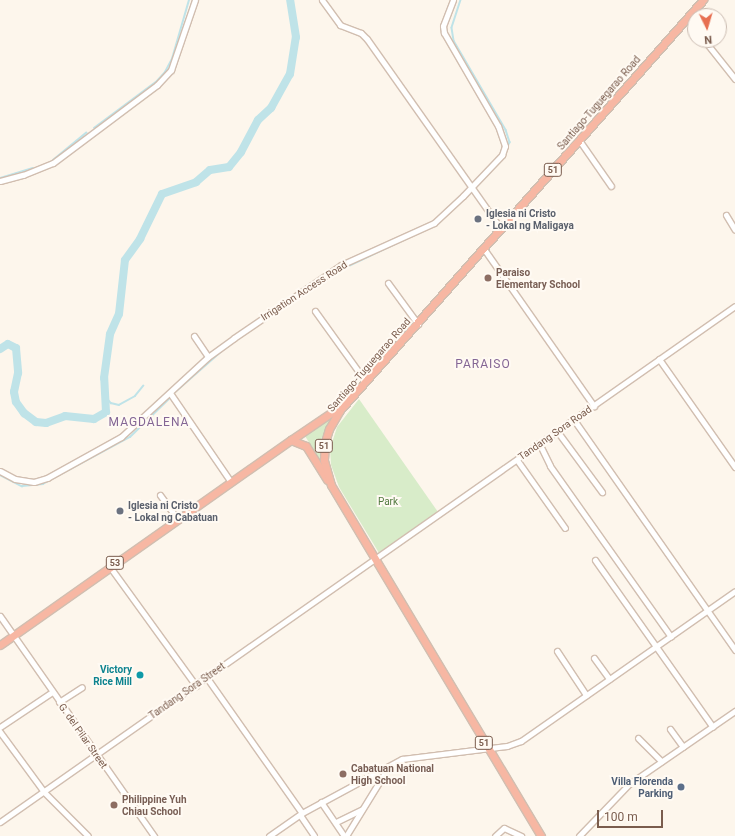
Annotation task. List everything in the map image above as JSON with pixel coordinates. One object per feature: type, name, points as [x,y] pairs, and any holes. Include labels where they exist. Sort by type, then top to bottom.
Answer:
[{"type":"highway","name":"Santiago-Tuguegarao Road","points":[[696,8],[703,0]]},
{"type":"highway","name":"Santiago-Tuguegarao Road","points":[[541,836],[331,485],[325,466],[324,447],[329,429],[340,410],[418,324],[687,18]]},
{"type":"highway","name":"53","points":[[0,645],[291,440],[332,412],[340,410]]},
{"type":"highway","points":[[291,440],[306,446],[331,485]]},
{"type":"street","points":[[0,181],[23,175],[53,163],[157,85],[170,70],[195,0]]},
{"type":"street","points":[[322,0],[340,25],[361,33],[366,39],[501,229]]},
{"type":"street","name":"Irrigation Access Road","points":[[0,471],[24,482],[47,478],[125,435],[208,358],[341,265],[434,223],[471,188],[502,155],[505,146],[498,126],[444,33],[442,26],[453,0]]},
{"type":"street","points":[[710,48],[735,80]]},
{"type":"street","points":[[580,140],[611,186]]},
{"type":"street","points":[[726,215],[735,230]]},
{"type":"street","points":[[484,249],[594,406]]},
{"type":"street","points":[[388,283],[418,324]]},
{"type":"street","name":"Tandang Sora Road","points":[[374,559],[735,306]]},
{"type":"street","points":[[315,311],[366,382]]},
{"type":"street","points":[[194,336],[208,358]]},
{"type":"street","points":[[659,359],[735,468]]},
{"type":"street","points":[[170,393],[231,482]]},
{"type":"street","points":[[574,420],[705,612],[735,650]]},
{"type":"street","points":[[557,431],[602,492]]},
{"type":"street","points":[[539,444],[550,466],[671,637]]},
{"type":"street","points":[[517,460],[565,528]]},
{"type":"street","points":[[160,495],[178,520]]},
{"type":"street","name":"Tandang Sora Street","points":[[0,822],[196,686],[374,559]]},
{"type":"street","points":[[595,560],[713,727]]},
{"type":"street","points":[[110,567],[196,686]]},
{"type":"street","points":[[269,836],[321,802],[405,758],[488,748],[521,740],[735,591]]},
{"type":"street","name":"G. del Pilar Street","points":[[0,616],[154,836]]},
{"type":"street","points":[[557,651],[586,694]]},
{"type":"street","points":[[594,658],[609,679]]},
{"type":"street","points":[[207,678],[301,814],[314,836]]},
{"type":"street","points":[[59,702],[82,686]]},
{"type":"street","points":[[0,727],[52,692]]},
{"type":"street","points":[[578,836],[629,784],[735,711]]},
{"type":"street","points":[[670,729],[683,747]]},
{"type":"street","points":[[0,732],[44,792],[88,836]]},
{"type":"street","points":[[638,738],[661,761]]},
{"type":"street","points":[[321,802],[345,836],[390,765]]},
{"type":"street","points":[[336,822],[362,809]]},
{"type":"street","points":[[495,836],[504,828],[521,836]]},
{"type":"green space","name":"Park","points":[[359,399],[438,512],[379,553],[339,487],[331,465],[330,449],[337,427]]},
{"type":"green space","points":[[334,416],[321,439],[320,460],[305,436]]},
{"type":"waterway","points":[[94,128],[157,81],[165,72],[172,59],[189,0]]},
{"type":"waterway","points":[[0,349],[8,344],[16,348],[18,373],[14,392],[16,402],[24,413],[36,422],[46,423],[65,416],[94,419],[106,412],[104,378],[110,334],[119,314],[125,260],[140,239],[162,194],[196,182],[210,170],[229,167],[241,152],[258,120],[271,108],[290,74],[296,37],[290,0]]},
{"type":"waterway","points":[[461,0],[452,28],[454,41],[506,130],[510,142],[504,158],[475,187]]},
{"type":"waterway","points":[[53,160],[86,133]]},
{"type":"waterway","points":[[0,178],[33,168]]},
{"type":"waterway","points":[[234,341],[336,272],[436,225],[459,203]]},
{"type":"waterway","points":[[173,394],[231,343]]},
{"type":"waterway","points":[[106,397],[111,403],[119,405],[135,396],[143,386]]},
{"type":"waterway","points":[[0,475],[22,486],[43,484],[130,437],[171,397]]},
{"type":"place","name":"Iglesia ni Cristo - Lokal ng Maligaya","points":[[478,219]]},
{"type":"place","name":"Paraiso Elementary School","points":[[488,278]]},
{"type":"place","name":"Iglesia ni Cristo - Lokal ng Cabatuan","points":[[120,511]]},
{"type":"place","name":"Victory Rice Mill","points":[[140,675]]},
{"type":"place","name":"Cabatuan National High School","points":[[343,774]]},
{"type":"place","name":"Villa Florenda Parking","points":[[681,787]]},
{"type":"place","name":"Philippine Yuh Chiau School","points":[[114,805]]},
{"type":"district","name":"PARAISO","points":[[483,365]]},
{"type":"district","name":"MAGDALENA","points":[[149,423]]}]
